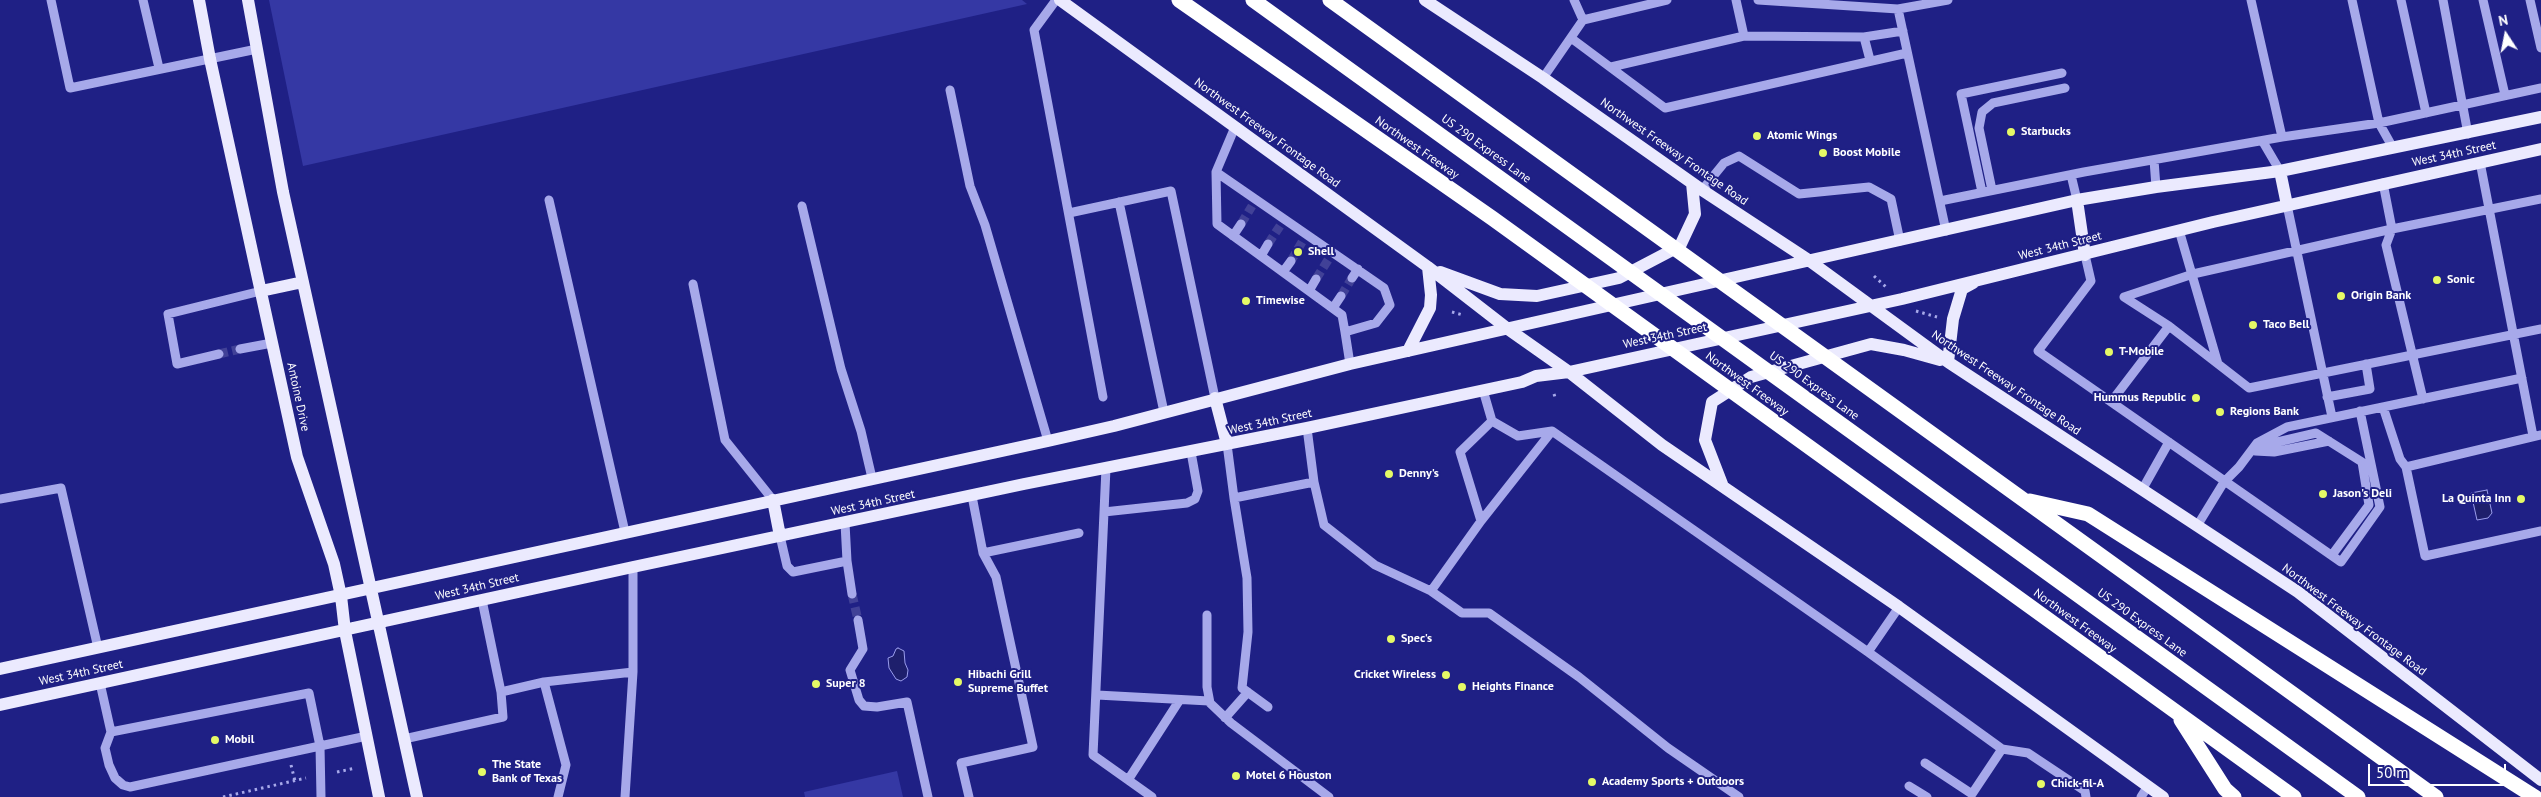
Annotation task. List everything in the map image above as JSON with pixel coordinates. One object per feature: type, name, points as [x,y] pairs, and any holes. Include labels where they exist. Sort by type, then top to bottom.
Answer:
[{"type":"highway","name":"Northwest Freeway","points":[[1179,0],[1492,218],[2294,797]]},
{"type":"highway","name":"US 290 Express Lane","points":[[1253,0],[2358,797]]},
{"type":"highway","points":[[1330,0],[2436,797]]},
{"type":"highway","points":[[2023,500],[2088,514],[2535,797]]},
{"type":"highway","points":[[2176,712],[2225,789],[2234,797]]},
{"type":"main road","name":"Antoine Drive","points":[[199,0],[210,59],[297,457],[334,564],[341,596],[345,631],[380,797]]},
{"type":"main road","points":[[248,0],[303,282],[417,797]]},
{"type":"main road","name":"Northwest Freeway Frontage Road","points":[[1058,0],[1428,267],[1508,329],[1569,372],[1662,445],[1899,606],[2144,791],[2163,797]]},
{"type":"main road","name":"Northwest Freeway Frontage Road","points":[[1425,0],[1543,78],[1697,187],[1807,259],[1948,362],[2298,592],[2541,780]]},
{"type":"main road","name":"West 34th Street","points":[[0,669],[1048,441],[1350,364],[1807,259],[1946,231],[2077,200],[2156,186],[2280,170],[2468,134],[2541,117]]},
{"type":"main road","name":"West 34th Street","points":[[0,705],[633,567],[1307,428],[1522,382],[1536,376],[1569,372],[1977,281],[2178,230],[2541,149]]},
{"type":"main road","points":[[2280,170],[2287,205]]},
{"type":"main road","points":[[1408,352],[1430,308],[1431,295],[1428,267],[1500,294],[1537,296],[1619,278],[1680,246],[1694,214],[1697,187]]},
{"type":"main road","points":[[2077,200],[2085,255]]},
{"type":"main road","points":[[1722,484],[1705,440],[1712,402],[1751,377],[1871,344],[1904,350],[1948,362],[1953,319],[1962,289],[1977,281]]},
{"type":"main road","points":[[261,291],[303,282]]},
{"type":"main road","points":[[1215,398],[1227,444]]},
{"type":"main road","points":[[773,500],[780,536]]},
{"type":"lane","points":[[51,0],[70,88],[257,49]]},
{"type":"lane","points":[[143,0],[159,68]]},
{"type":"lane","points":[[1058,0],[1034,30],[1103,397]]},
{"type":"lane","points":[[1574,0],[1583,20]]},
{"type":"lane","points":[[1543,78],[1583,20],[1667,0]]},
{"type":"lane","points":[[1736,0],[1744,36]]},
{"type":"lane","points":[[1758,0],[1898,10],[1948,0]]},
{"type":"lane","points":[[2252,0],[2282,138]]},
{"type":"lane","points":[[2352,0],[2379,123],[2393,148]]},
{"type":"lane","points":[[2401,0],[2426,113]]},
{"type":"lane","points":[[2443,0],[2464,104],[2468,134]]},
{"type":"lane","points":[[2483,0],[2504,95]]},
{"type":"lane","points":[[2530,0],[2541,48]]},
{"type":"lane","points":[[1898,10],[1946,231]]},
{"type":"lane","points":[[1611,67],[1744,36],[1864,38],[1902,31]]},
{"type":"lane","points":[[1571,38],[1665,108],[1907,53]]},
{"type":"lane","points":[[1864,38],[1870,60]]},
{"type":"lane","points":[[1982,192],[1961,94],[2062,73]]},
{"type":"lane","points":[[1967,121],[1993,103],[2065,88]]},
{"type":"lane","points":[[1940,201],[2154,160],[2379,123],[2541,88]]},
{"type":"lane","points":[[950,90],[970,186],[985,225],[1048,441]]},
{"type":"lane","points":[[1982,112],[1979,128],[1992,190]]},
{"type":"lane","points":[[1235,127],[1216,172],[1217,224],[1342,315],[1350,364]]},
{"type":"lane","points":[[2263,142],[2280,170]]},
{"type":"lane","points":[[1697,187],[1724,162],[1739,156],[1799,194],[1869,187],[1891,199],[1900,241]]},
{"type":"lane","points":[[2154,160],[2156,186]]},
{"type":"lane","points":[[2406,467],[2537,436],[2522,378],[2480,162]]},
{"type":"lane","points":[[1216,172],[1254,203],[1330,256],[1358,269],[1384,288],[1390,305],[1376,323],[1345,332]]},
{"type":"lane","points":[[2070,175],[2077,200]]},
{"type":"lane","points":[[2383,183],[2392,230],[2386,245],[2423,398]]},
{"type":"lane","points":[[1069,212],[1171,192],[1215,398]]},
{"type":"lane","points":[[2541,199],[2193,274],[2124,297],[2169,326],[2249,388],[2541,329]]},
{"type":"lane","points":[[549,200],[625,532]]},
{"type":"lane","points":[[1120,202],[1164,412]]},
{"type":"lane","points":[[2287,205],[2321,373],[2332,417]]},
{"type":"lane","points":[[802,206],[841,369],[861,430],[872,478]]},
{"type":"lane","points":[[1234,236],[1241,224]]},
{"type":"lane","points":[[2178,230],[2193,274],[2218,364]]},
{"type":"lane","points":[[1261,256],[1268,244]]},
{"type":"lane","points":[[2085,255],[2091,281],[2038,351],[2341,562],[2380,506],[2360,411]]},
{"type":"lane","points":[[1283,272],[1291,261]]},
{"type":"lane","points":[[1352,278],[1358,269]]},
{"type":"lane","points":[[1309,291],[1316,279]]},
{"type":"lane","points":[[693,284],[725,440],[773,500]]},
{"type":"lane","points":[[219,354],[177,364],[168,314],[261,291]]},
{"type":"lane","points":[[1333,308],[1341,296]]},
{"type":"lane","points":[[2111,402],[2169,326]]},
{"type":"lane","points":[[240,349],[272,342]]},
{"type":"lane","points":[[2327,397],[2370,389],[2366,364]]},
{"type":"lane","points":[[2197,526],[2224,482],[2240,467],[2257,443],[2286,427],[2522,378]]},
{"type":"lane","points":[[1483,390],[1492,421],[1518,436],[1552,431],[1868,652],[2002,749],[2028,753],[2085,792],[2086,797]]},
{"type":"lane","points":[[2383,407],[2400,459],[2406,467],[2425,556],[2541,531]]},
{"type":"lane","points":[[2321,419],[2323,432],[2329,441]]},
{"type":"lane","points":[[1481,521],[1460,452],[1492,421]]},
{"type":"lane","points":[[1307,428],[1314,482],[1324,525],[1375,565],[1432,591],[1462,613],[1489,613],[1578,677],[1668,748],[1739,797]]},
{"type":"lane","points":[[1432,591],[1481,521],[1552,431]]},
{"type":"lane","points":[[2251,451],[2273,443],[2316,433],[2362,462],[2369,505],[2332,555]]},
{"type":"lane","points":[[2142,490],[2168,442]]},
{"type":"lane","points":[[1227,444],[1247,578],[1248,632],[1242,688],[1268,707]]},
{"type":"lane","points":[[1104,512],[1187,502],[1195,499],[1198,491],[1190,452]]},
{"type":"lane","points":[[1106,468],[1093,755],[1152,797]]},
{"type":"lane","points":[[1234,498],[1314,482]]},
{"type":"lane","points":[[0,499],[61,488],[98,648]]},
{"type":"lane","points":[[969,797],[961,764],[1032,747],[996,577],[983,553],[972,496]]},
{"type":"lane","points":[[844,523],[852,594]]},
{"type":"lane","points":[[983,553],[1079,533]]},
{"type":"lane","points":[[780,536],[787,566],[793,572],[847,561]]},
{"type":"lane","points":[[625,797],[633,672],[633,567]]},
{"type":"lane","points":[[404,739],[504,717],[501,692],[482,600]]},
{"type":"lane","points":[[1868,652],[1899,606]]},
{"type":"lane","points":[[1207,615],[1207,687],[1210,701],[1225,718],[1329,797]]},
{"type":"lane","points":[[858,620],[863,649],[850,670],[859,700],[864,706],[877,707],[907,702],[928,797]]},
{"type":"lane","points":[[501,692],[544,682],[633,672]]},
{"type":"lane","points":[[544,682],[566,765],[558,797]]},
{"type":"lane","points":[[100,683],[111,732],[105,748],[109,765],[115,778],[123,785],[130,787],[368,736]]},
{"type":"lane","points":[[111,732],[309,692],[320,746],[321,797]]},
{"type":"lane","points":[[1225,718],[1248,692]]},
{"type":"lane","points":[[1097,695],[1180,701],[1210,701]]},
{"type":"lane","points":[[1128,780],[1180,701]]},
{"type":"lane","points":[[1925,763],[1972,794],[2002,749]]},
{"type":"lane","points":[[1909,786],[1927,797]]},
{"type":"path","points":[[1874,276],[1886,286]]},
{"type":"path","name":"Northwest Freeway Frontage Road","points":[[1912,309],[1918,314],[1937,317]]},
{"type":"path","points":[[1452,312],[1461,314]]},
{"type":"path","points":[[291,765],[295,781]]},
{"type":"path","points":[[337,772],[356,768]]},
{"type":"path","points":[[222,797],[306,778]]},
{"type":"shaded area","points":[[269,0],[1022,0],[1027,4],[303,166]]},
{"type":"shaded area","points":[[2487,490],[2492,513],[2488,518],[2477,520],[2471,493]]},
{"type":"shaded area","points":[[898,648],[904,651],[908,670],[907,677],[901,681],[896,679],[889,668],[888,658],[893,656]]},
{"type":"shaded area","points":[[897,771],[903,797],[805,797],[804,792]]},
{"type":"tunnel","points":[[1241,224],[1252,206]]},
{"type":"tunnel","points":[[1268,244],[1280,226]]},
{"type":"tunnel","points":[[1291,261],[1302,242]]},
{"type":"tunnel","points":[[1316,279],[1328,260]]},
{"type":"tunnel","points":[[1341,296],[1352,278]]},
{"type":"tunnel","points":[[219,354],[240,349]]},
{"type":"tunnel","points":[[852,594],[858,620]]},
{"type":"place","name":"Starbucks","points":[[2011,132]]},
{"type":"place","name":"Atomic Wings","points":[[1757,136]]},
{"type":"place","name":"Boost Mobile","points":[[1823,153]]},
{"type":"place","name":"Shell","points":[[1298,252]]},
{"type":"place","name":"Sonic","points":[[2437,280]]},
{"type":"place","name":"Origin Bank","points":[[2341,296]]},
{"type":"place","name":"Timewise","points":[[1246,301]]},
{"type":"place","name":"Taco Bell","points":[[2253,325]]},
{"type":"place","name":"T-Mobile","points":[[2109,352]]},
{"type":"place","name":"Hummus Republic","points":[[2196,398]]},
{"type":"place","name":"Regions Bank","points":[[2220,412]]},
{"type":"place","name":"Denny's","points":[[1389,474]]},
{"type":"place","name":"Jason's Deli","points":[[2323,494]]},
{"type":"place","name":"La Quinta Inn","points":[[2521,499]]},
{"type":"place","name":"Spec's","points":[[1391,639]]},
{"type":"place","name":"Cricket Wireless","points":[[1446,675]]},
{"type":"place","name":"Hibachi Grill Supreme Buffet","points":[[958,682]]},
{"type":"place","name":"Super 8","points":[[816,684]]},
{"type":"place","name":"Heights Finance","points":[[1462,687]]},
{"type":"place","name":"Mobil","points":[[215,740]]},
{"type":"place","name":"The State Bank of Texas","points":[[482,772]]},
{"type":"place","name":"Motel 6 Houston","points":[[1236,776]]},
{"type":"place","name":"Academy Sports + Outdoors","points":[[1592,782]]},
{"type":"place","name":"Chick-fil-A","points":[[2041,784]]}]
